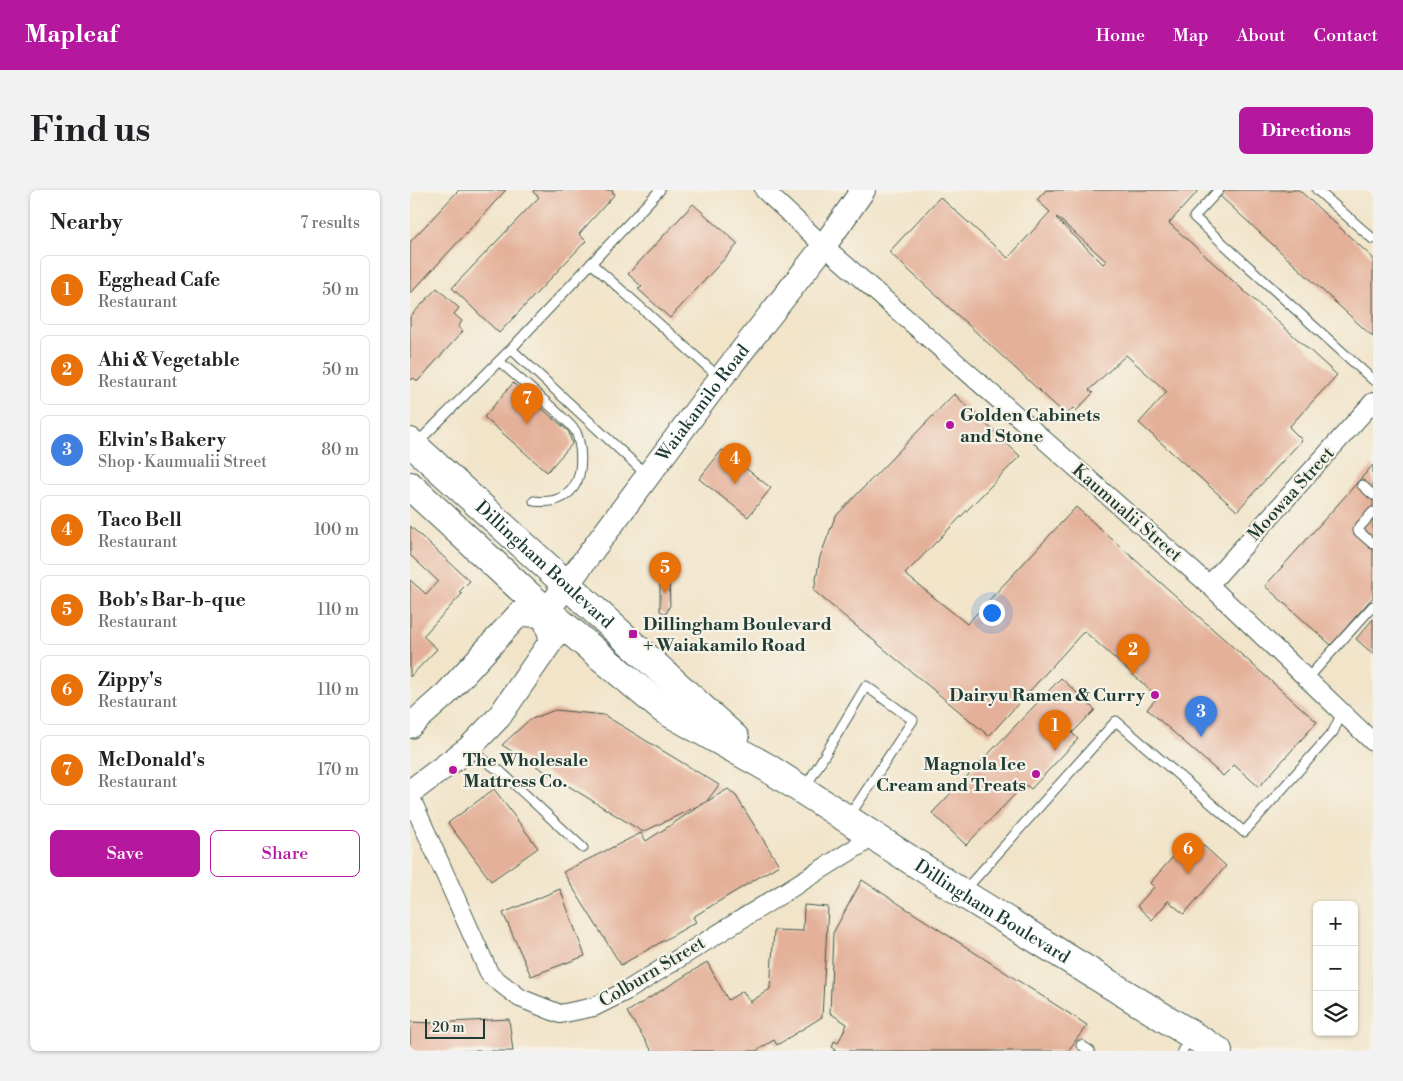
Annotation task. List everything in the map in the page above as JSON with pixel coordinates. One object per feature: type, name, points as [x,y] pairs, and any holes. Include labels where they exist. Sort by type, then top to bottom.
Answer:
[{"type":"main road","name":"Waiakamilo Road","points":[[545,613],[720,379],[824,246],[863,190]]},
{"type":"main road","name":"Dillingham Boulevard","points":[[412,444],[768,768]]},
{"type":"main road","name":"Dillingham Boulevard","points":[[410,486],[545,613],[663,709],[768,768],[1187,1043],[1218,1051]]},
{"type":"main road","points":[[410,726],[446,694],[519,614],[545,613],[552,640],[499,717],[468,749],[410,792]]},
{"type":"street","name":"Kaumualii Street","points":[[764,190],[824,246],[1209,585],[1373,742]]},
{"type":"street","name":"Moowaa Street","points":[[1209,585],[1373,402]]},
{"type":"street","name":"Colburn Street","points":[[410,796],[490,976],[520,998],[560,1014],[594,1007],[628,990],[874,837]]},
{"type":"lane","points":[[412,444],[511,349],[660,190]]},
{"type":"lane","points":[[1219,190],[1194,217],[1373,380]]},
{"type":"lane","points":[[1317,190],[1373,239]]},
{"type":"lane","points":[[592,263],[720,379]]},
{"type":"lane","points":[[511,349],[648,476]]},
{"type":"lane","points":[[499,361],[576,431],[581,464],[580,473],[573,488],[560,499],[551,501],[534,500]]},
{"type":"lane","points":[[1362,485],[1373,494]]},
{"type":"lane","points":[[1373,512],[1357,530],[1373,544]]},
{"type":"lane","points":[[1308,678],[1373,606]]},
{"type":"lane","points":[[803,791],[866,686],[913,720],[847,820]]},
{"type":"lane","points":[[962,894],[1116,722],[1244,832],[1333,732],[1342,713]]},
{"type":"lane","points":[[468,749],[500,771],[583,848]]},
{"type":"lane","points":[[1081,1045],[1090,1051]]},
{"type":"building","points":[[459,190],[506,190],[410,294],[410,242]]},
{"type":"building","points":[[534,190],[613,190],[612,192],[615,194],[579,234],[586,241],[499,333],[452,288],[539,197],[533,192]]},
{"type":"building","points":[[1046,190],[1199,190],[1169,223],[1337,375],[1289,427],[1302,440],[1237,511],[1139,423],[1167,392],[1126,355],[1089,390],[1093,393],[1076,411],[1073,408],[1066,415],[889,252],[940,197],[1008,258],[1050,212],[1037,200]],"holes":[[[1057,217],[1106,261],[1103,264],[1056,218]]]},
{"type":"building","points":[[1226,190],[1299,190],[1373,258],[1373,337],[1220,196]]},
{"type":"building","points":[[693,204],[738,244],[670,318],[638,289],[642,287],[628,274]]},
{"type":"building","points":[[437,288],[459,308],[454,314],[462,321],[458,327],[463,331],[418,381],[413,378],[410,381],[410,317]]},
{"type":"building","points":[[513,383],[569,432],[572,444],[547,472],[484,417]]},
{"type":"building","points":[[954,394],[1020,456],[905,574],[967,624],[1076,507],[1317,722],[1259,787],[1234,765],[1223,776],[1147,709],[1158,697],[1084,631],[989,736],[814,591],[820,557],[835,517]]},
{"type":"building","points":[[722,450],[771,488],[748,517],[699,479]]},
{"type":"building","points":[[1373,465],[1373,597],[1331,645],[1265,586]]},
{"type":"building","points":[[410,526],[470,581],[459,592],[462,594],[423,636],[437,649],[410,677],[410,580],[426,594],[438,581],[410,555]]},
{"type":"building","points":[[669,581],[670,605],[666,614],[660,611],[660,582]]},
{"type":"building","points":[[1373,619],[1373,654],[1356,639]]},
{"type":"building","points":[[1061,678],[1095,710],[1072,733],[1078,739],[1031,789],[1025,784],[966,845],[932,813]]},
{"type":"building","points":[[555,710],[604,715],[719,785],[706,802],[643,832],[502,745],[529,720]]},
{"type":"building","points":[[494,789],[538,848],[491,881],[448,823]]},
{"type":"building","points":[[728,789],[736,796],[779,865],[693,917],[696,922],[621,965],[563,872],[641,833],[646,841]]},
{"type":"building","points":[[1192,835],[1226,866],[1184,914],[1168,901],[1152,920],[1137,906],[1154,887],[1150,883]]},
{"type":"building","points":[[862,880],[1087,1025],[1068,1051],[833,1051],[835,1049],[832,1047],[834,1041],[838,1043],[847,1024],[830,1013],[833,933]]},
{"type":"building","points":[[560,889],[585,956],[531,976],[503,913]]},
{"type":"building","points":[[804,905],[828,907],[822,1017],[777,1045],[774,1040],[756,1051],[652,1051],[627,1012],[707,962],[728,1000],[743,991],[750,1002],[770,989],[774,930],[803,931]]},
{"type":"building","points":[[509,1019],[513,1051],[410,1051],[410,1022],[432,1023]]},
{"type":"place","name":"McDonald's","points":[[527,424]]},
{"type":"place","name":"Golden Cabinets and Stone","points":[[950,425]]},
{"type":"place","name":"Taco Bell","points":[[735,484]]},
{"type":"place","name":"Bob's Bar-b-que","points":[[665,593]]},
{"type":"place","name":"Dillingham Boulevard + Waiakamilo Road","points":[[633,634]]},
{"type":"place","name":"Ahi & Vegetable","points":[[1133,675]]},
{"type":"place","name":"Dairyu Ramen & Curry","points":[[1155,695]]},
{"type":"place","name":"Elvin's Bakery","points":[[1201,737]]},
{"type":"place","name":"Egghead Cafe","points":[[1055,751]]},
{"type":"place","name":"The Wholesale Mattress Co.","points":[[453,770]]},
{"type":"place","name":"Magnola Ice Cream and Treats","points":[[1036,774]]},
{"type":"place","name":"Zippy's","points":[[1188,874]]}]
